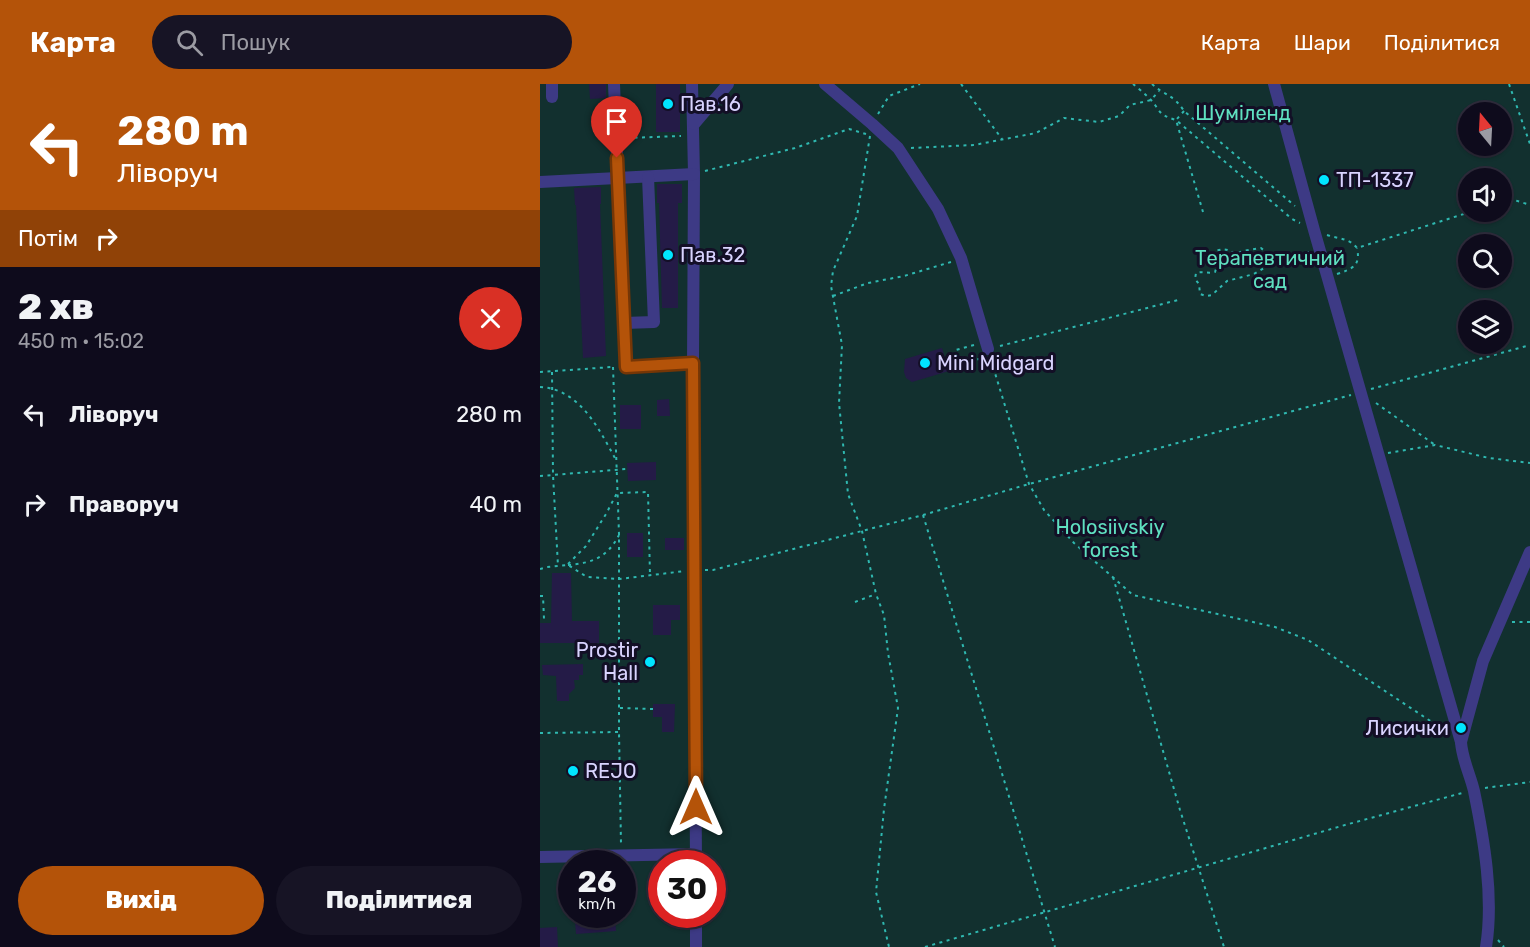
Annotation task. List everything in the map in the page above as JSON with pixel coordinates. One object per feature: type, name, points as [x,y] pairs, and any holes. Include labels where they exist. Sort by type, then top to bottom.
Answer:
[{"type":"street","points":[[552,84],[552,97]]},
{"type":"street","points":[[614,84],[626,367],[693,363]]},
{"type":"street","points":[[692,84],[696,850]]},
{"type":"street","points":[[693,130],[728,84]]},
{"type":"street","points":[[825,84],[897,148],[938,209],[962,258],[986,345]]},
{"type":"street","points":[[1274,84],[1473,790],[1487,870],[1489,931],[1486,947]]},
{"type":"street","points":[[540,182],[694,174]]},
{"type":"street","points":[[624,323],[654,322],[648,177]]},
{"type":"street","points":[[1461,742],[1484,661],[1530,552]]},
{"type":"street","points":[[540,857],[558,857]]},
{"type":"street","points":[[696,928],[696,947]]},
{"type":"path","points":[[872,124],[889,96],[920,84]]},
{"type":"path","points":[[961,84],[1002,139]]},
{"type":"path","points":[[1133,84],[1151,99],[1157,110],[1166,117],[1176,120],[1292,219],[1314,230],[1352,242],[1357,248],[1359,257],[1357,264],[1350,270],[1328,276]]},
{"type":"path","points":[[1152,84],[1159,91],[1169,94],[1184,111],[1296,207]]},
{"type":"path","points":[[1509,84],[1530,144]]},
{"type":"path","points":[[897,148],[974,145],[1036,133],[1064,118],[1099,122],[1119,116],[1130,105],[1151,99],[1159,91]]},
{"type":"path","points":[[1176,120],[1184,111]]},
{"type":"path","points":[[1176,120],[1203,212]]},
{"type":"path","points":[[694,174],[795,148],[849,129],[870,135],[857,216],[833,271],[831,286],[842,345],[838,403],[848,494],[862,531],[876,594],[884,615],[898,708],[884,809],[876,892],[889,947]]},
{"type":"path","points":[[616,138],[693,130]]},
{"type":"path","points":[[1512,199],[1530,205]]},
{"type":"path","points":[[1357,248],[1458,216]]},
{"type":"path","points":[[1276,261],[1261,248],[1236,254],[1220,249],[1211,253],[1210,260],[1217,266],[1215,272],[1196,273],[1195,279],[1199,284],[1200,294],[1212,295],[1227,281],[1254,274],[1276,261],[1320,248]]},
{"type":"path","points":[[833,296],[868,283],[904,276],[962,258]]},
{"type":"path","points":[[1178,300],[956,350],[960,365],[990,356],[1029,484],[1044,510],[1074,543],[1133,595],[1275,627],[1308,640],[1461,742]]},
{"type":"path","points":[[568,564],[587,577],[619,579],[713,570],[862,531],[1530,345]]},
{"type":"path","points":[[613,367],[619,534],[621,850]]},
{"type":"path","points":[[540,372],[626,367]]},
{"type":"path","points":[[552,372],[553,475],[558,566]]},
{"type":"path","points":[[540,387],[552,388],[578,402],[597,426],[616,461]]},
{"type":"path","points":[[1361,392],[1435,445],[1489,458],[1530,463]]},
{"type":"path","points":[[1379,455],[1435,445]]},
{"type":"path","points":[[540,476],[626,469]]},
{"type":"path","points":[[618,493],[648,492],[650,575]]},
{"type":"path","points":[[568,564],[586,546],[618,493]]},
{"type":"path","points":[[923,514],[1055,947]]},
{"type":"path","points":[[540,568],[586,563],[600,557],[613,547],[619,534]]},
{"type":"path","points":[[1113,577],[1176,799],[1224,947]]},
{"type":"path","points":[[855,602],[876,594]]},
{"type":"path","points":[[540,596],[543,596],[544,619],[540,619]]},
{"type":"path","points":[[1500,621],[1530,622]]},
{"type":"path","points":[[620,708],[653,709]]},
{"type":"path","points":[[540,734],[619,732]]},
{"type":"path","points":[[925,947],[1473,790],[1530,782]]},
{"type":"green space","name":"Holosiivskiy forest","points":[[540,84],[1530,84],[1530,947],[540,947]]},
{"type":"building","points":[[589,84],[606,84],[606,98],[590,99]]},
{"type":"building","name":"Пав.16","points":[[656,84],[680,84],[680,132],[656,132]]},
{"type":"building","name":"Пав.32","points":[[657,184],[682,184],[682,203],[678,203],[678,308],[662,308]]},
{"type":"building","points":[[601,187],[606,356],[583,358],[574,188]]},
{"type":"building","name":"Mini Midgard","points":[[942,348],[949,371],[912,382],[906,378],[905,359]]},
{"type":"building","points":[[669,399],[670,416],[657,416],[657,400]]},
{"type":"building","points":[[620,405],[641,405],[641,429],[620,429]]},
{"type":"building","points":[[656,462],[656,480],[628,481],[627,463]]},
{"type":"building","points":[[627,533],[643,533],[643,557],[627,557]]},
{"type":"building","points":[[665,538],[684,538],[684,550],[665,550]]},
{"type":"building","points":[[552,573],[571,573],[572,621],[599,621],[599,643],[540,643],[540,623],[551,623]]},
{"type":"building","points":[[653,605],[680,605],[680,620],[671,620],[671,635],[653,635]]},
{"type":"building","points":[[583,664],[583,675],[579,675],[579,680],[574,680],[575,688],[569,694],[569,701],[557,701],[556,676],[543,675],[542,665]]},
{"type":"building","points":[[653,704],[675,704],[674,732],[662,732],[662,717],[653,717]]},
{"type":"building","points":[[557,927],[558,947],[540,947],[540,928]]},
{"type":"building","points":[[576,928],[616,928],[616,931],[576,934]]},
{"type":"place","name":"Пав.16","points":[[668,104]]},
{"type":"place","name":"ТП-1337","points":[[1324,180]]},
{"type":"place","name":"Пав.32","points":[[668,255]]},
{"type":"place","name":"Mini Midgard","points":[[925,363]]},
{"type":"place","name":"Prostir Hall","points":[[650,662]]},
{"type":"place","name":"Лисички","points":[[1461,728]]},
{"type":"place","name":"REJO","points":[[573,771]]},
{"type":"route","points":[[617,158],[626,367],[693,363],[696,807]]},
{"type":"park label","name":"Шуміленд","points":[[1243,113]]},
{"type":"park label","name":"Терапевтичний сад","points":[[1270,270]]}]
